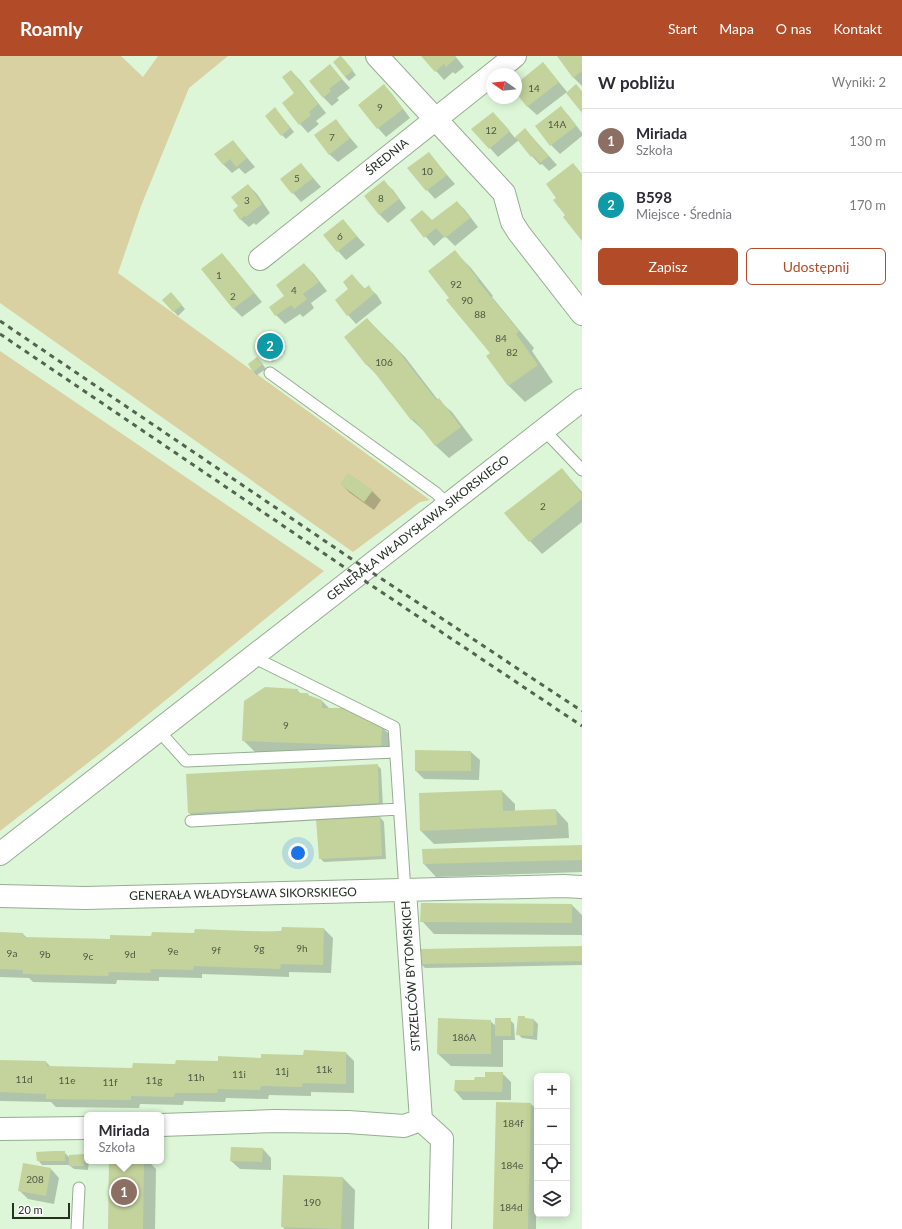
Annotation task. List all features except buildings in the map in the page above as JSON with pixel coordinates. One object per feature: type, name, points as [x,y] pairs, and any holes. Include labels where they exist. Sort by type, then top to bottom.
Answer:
[{"type":"street","points":[[377,56],[504,193],[512,222],[519,234],[582,314]]},
{"type":"street","name":"ŚREDNIA","points":[[260,259],[515,56]]},
{"type":"street","name":"GENERAŁA WŁADYSŁAWA SIKORSKIEGO","points":[[0,854],[582,400]]},
{"type":"street","name":"STRZELCÓW BYTOMSKICH","points":[[421,1120],[405,891],[563,886],[582,887]]},
{"type":"street","name":"GENERAŁA WŁADYSŁAWA SIKORSKIEGO","points":[[0,896],[85,898],[405,891]]},
{"type":"street","points":[[164,1125],[274,1120],[348,1122],[404,1126],[421,1120],[442,1139],[440,1229]]},
{"type":"street","points":[[0,1129],[84,1128]]},
{"type":"lane","points":[[270,373],[436,493],[448,505]]},
{"type":"lane","points":[[544,430],[582,470]]},
{"type":"lane","points":[[253,657],[394,727],[405,891]]},
{"type":"lane","points":[[159,731],[186,761],[396,752]]},
{"type":"lane","points":[[192,821],[399,809]]},
{"type":"lane","points":[[77,1229],[79,1188]]},
{"type":"shaded area","points":[[0,56],[121,56],[143,77],[158,56],[228,56],[189,88],[141,206],[118,273],[430,500],[420,502],[353,552],[0,303]]},
{"type":"shaded area","points":[[0,351],[324,571],[102,752],[0,831]]},
{"type":"railway","points":[[0,321],[353,560],[582,711]]},
{"type":"railway","points":[[0,334],[582,726]]},
{"type":"place","name":"B598","points":[[270,346]]},
{"type":"place","name":"Miriada","points":[[124,1192]]}]
